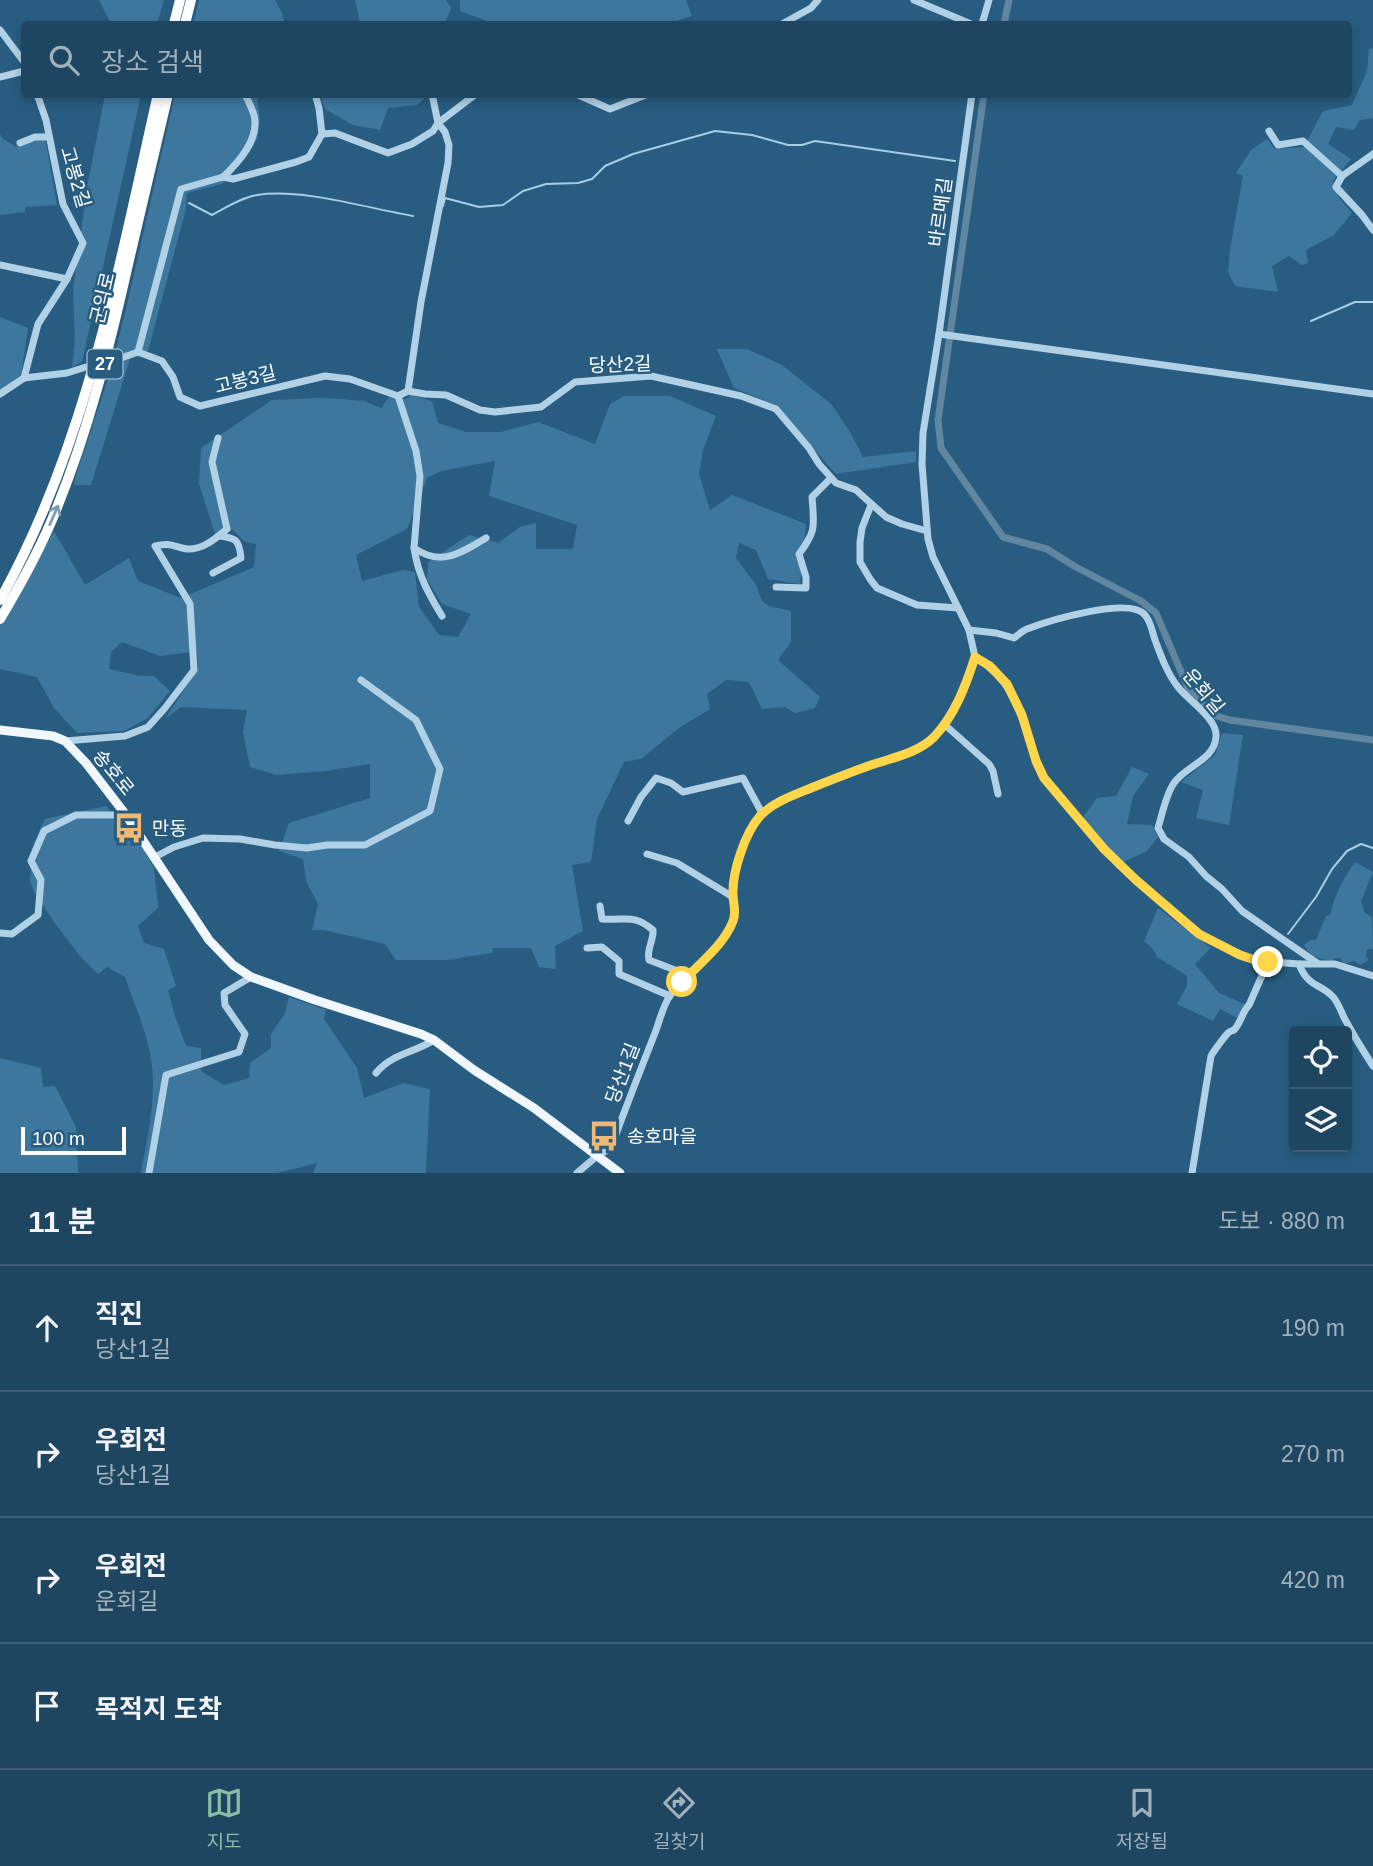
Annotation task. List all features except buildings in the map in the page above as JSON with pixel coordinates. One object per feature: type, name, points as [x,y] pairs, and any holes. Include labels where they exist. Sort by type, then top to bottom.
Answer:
[{"type":"highway","points":[[175,21],[180,0]]},
{"type":"highway","points":[[186,21],[191,0]]},
{"type":"highway","name":"군익로","points":[[0,600],[26,550],[74,433],[97,354],[157,98]]},
{"type":"highway","name":"군익로","points":[[0,619],[55,513],[83,436],[110,344],[167,98]]},
{"type":"main road","points":[[0,730],[52,736],[65,741]]},
{"type":"main road","name":"송호로","points":[[65,741],[86,763],[126,815],[209,940],[233,965],[251,976],[315,1000],[434,1040],[474,1070],[534,1108],[620,1173]]},
{"type":"street","points":[[787,21],[811,8],[818,0]]},
{"type":"street","points":[[914,0],[964,21]]},
{"type":"street","points":[[983,21],[989,0]]},
{"type":"street","points":[[0,30],[21,58]]},
{"type":"street","points":[[0,77],[21,72]]},
{"type":"street","name":"고봉2길","points":[[24,378],[38,324],[68,279],[83,243],[63,204],[46,120],[38,98]]},
{"type":"street","points":[[223,177],[249,145],[255,128],[254,115],[247,98]]},
{"type":"street","points":[[121,358],[138,352],[181,189],[309,157],[323,134],[316,98]]},
{"type":"street","points":[[433,98],[438,123],[445,132],[449,145],[448,163],[421,302],[408,391],[398,397],[416,451],[420,476],[414,548],[417,566],[423,584],[442,616]]},
{"type":"street","points":[[323,134],[335,133],[388,153],[412,144],[433,131],[438,123],[471,98]]},
{"type":"street","points":[[585,98],[610,109],[639,98]]},
{"type":"street","name":"바르메길","points":[[941,335],[971,98]]},
{"type":"street","points":[[1269,131],[1278,145],[1303,141],[1342,176]]},
{"type":"street","points":[[20,143],[35,137],[49,137]]},
{"type":"street","points":[[1373,154],[1342,176],[1336,187],[1373,230]]},
{"type":"street","points":[[0,265],[68,279]]},
{"type":"street","points":[[975,657],[969,631],[933,556],[927,531],[922,464],[923,433],[941,335],[1373,394]]},
{"type":"street","name":"고봉3길","points":[[138,352],[162,361],[173,377],[180,397],[200,406],[325,376],[350,379],[398,397]]},
{"type":"street","points":[[0,394],[24,378],[66,373],[86,367]]},
{"type":"street","name":"당산2길","points":[[408,391],[446,395],[480,410],[495,412],[541,407],[575,382],[651,376],[741,396],[776,410],[836,483],[856,490],[886,517],[927,531]]},
{"type":"street","points":[[65,741],[125,736],[148,727],[194,670],[190,604],[155,545],[168,543],[189,549],[209,544],[227,529],[212,462],[218,438]]},
{"type":"street","points":[[776,587],[806,587],[800,554],[812,537],[814,528],[812,497],[831,478]]},
{"type":"street","points":[[871,505],[862,528],[860,562],[877,588],[917,605],[958,608]]},
{"type":"street","points":[[213,573],[241,558],[238,541],[232,537],[218,536]]},
{"type":"street","points":[[414,548],[425,556],[454,557],[486,538]]},
{"type":"street","name":"운회길","points":[[969,631],[996,632],[1014,638],[1025,629],[1055,619],[1115,608],[1132,608],[1142,612],[1150,621],[1162,659],[1172,679],[1216,729],[1211,752],[1173,783],[1158,828],[1161,835],[1189,857],[1242,911],[1317,964]]},
{"type":"street","name":"운회길","points":[[975,657],[990,666],[1007,684],[1022,715],[1044,778],[1112,857],[1199,934],[1258,961],[1335,964],[1373,975]]},
{"type":"street","name":"당산1길","points":[[577,1173],[611,1148],[670,996],[723,939],[734,920],[734,884],[743,846],[750,829],[762,813],[782,800],[911,752],[933,738],[958,701],[975,657]]},
{"type":"street","points":[[155,857],[174,847],[203,838],[240,839],[307,848],[365,845],[430,811],[440,769],[416,720],[361,680]]},
{"type":"street","points":[[944,724],[989,764],[998,794]]},
{"type":"street","points":[[628,821],[641,797],[656,778],[671,783],[683,792],[743,778],[762,813]]},
{"type":"street","points":[[0,933],[12,934],[38,915],[41,880],[31,861],[44,831],[76,815],[126,815]]},
{"type":"street","points":[[646,854],[677,863],[733,897]]},
{"type":"street","points":[[600,906],[602,919],[631,918],[643,921],[653,929],[654,936],[647,955],[649,960],[688,975]]},
{"type":"street","points":[[587,947],[603,947],[619,961],[619,974],[670,996]]},
{"type":"street","points":[[1192,1173],[1211,1056],[1225,1040],[1227,1033],[1234,1030],[1244,1010],[1250,1005],[1268,962]]},
{"type":"street","points":[[1299,964],[1304,976],[1331,995],[1339,1005],[1373,1066]]},
{"type":"street","points":[[149,1173],[166,1075],[239,1052],[245,1034],[225,1005],[224,993],[251,976]]},
{"type":"street","points":[[376,1073],[384,1062],[434,1040]]},
{"type":"shaded area","points":[[99,0],[164,0],[158,21],[110,21]]},
{"type":"shaded area","points":[[199,0],[275,0],[284,21],[194,21]]},
{"type":"shaded area","points":[[355,0],[446,0],[451,8],[446,21],[360,21]]},
{"type":"shaded area","points":[[460,0],[686,0],[692,16],[676,21],[487,21],[460,11]]},
{"type":"shaded area","points":[[1373,48],[1373,118],[1360,120],[1354,130],[1336,127],[1328,144],[1351,159],[1333,181],[1339,198],[1352,213],[1334,235],[1306,250],[1308,263],[1302,265],[1289,256],[1272,266],[1278,292],[1235,286],[1228,272],[1243,176],[1236,173],[1251,150],[1267,139],[1275,149],[1304,147],[1323,111],[1352,105],[1367,71],[1369,49]]},
{"type":"shaded area","points":[[104,98],[140,98],[82,362],[72,367],[75,339],[73,288],[88,182]]},
{"type":"shaded area","points":[[174,98],[259,98],[260,119],[257,140],[232,174],[222,184],[187,193],[186,209],[148,351],[130,359],[91,485],[74,485],[109,376]]},
{"type":"shaded area","points":[[321,98],[425,98],[417,105],[388,108],[380,130],[353,125],[325,109]]},
{"type":"shaded area","points":[[44,132],[57,205],[25,207],[25,212],[0,215],[0,134],[16,147]]},
{"type":"shaded area","points":[[0,317],[28,328],[21,375],[0,391]]},
{"type":"shaded area","points":[[717,349],[747,349],[782,365],[831,404],[863,457],[916,451],[916,462],[836,474],[773,404],[734,388]]},
{"type":"shaded area","points":[[411,395],[432,401],[438,423],[466,432],[501,432],[538,422],[595,444],[610,404],[624,396],[670,396],[716,416],[703,450],[699,474],[710,510],[732,495],[806,524],[800,584],[768,579],[756,550],[739,543],[736,558],[756,585],[762,601],[769,606],[791,611],[791,642],[778,660],[820,697],[815,708],[795,713],[785,707],[762,709],[749,682],[726,680],[707,694],[710,709],[679,728],[641,759],[624,762],[597,819],[591,862],[572,865],[583,931],[555,946],[556,969],[539,967],[531,948],[493,948],[492,953],[446,960],[396,960],[385,944],[324,930],[312,930],[318,904],[306,881],[303,859],[279,851],[289,823],[370,798],[370,764],[277,775],[250,767],[243,732],[247,710],[181,707],[165,719],[198,668],[197,651],[160,656],[122,642],[111,652],[109,669],[140,676],[154,676],[170,691],[148,718],[124,731],[77,733],[54,708],[37,677],[0,669],[0,623],[54,531],[85,585],[129,558],[138,581],[181,598],[254,567],[256,544],[244,541],[233,530],[215,534],[199,484],[201,448],[272,400],[343,399],[364,401],[381,408],[389,397],[406,399]],"holes":[[[495,461],[489,496],[577,525],[573,549],[536,549],[536,523],[520,527],[498,543],[469,535],[428,562],[427,579],[442,604],[471,614],[458,637],[439,635],[419,607],[415,572],[403,570],[362,581],[356,555],[407,529],[427,478],[441,471]]]},
{"type":"shaded area","points":[[1222,733],[1243,735],[1229,825],[1196,818],[1203,790],[1181,782],[1215,755]]},
{"type":"shaded area","points":[[1132,767],[1149,774],[1133,796],[1127,824],[1152,825],[1158,837],[1147,851],[1121,863],[1082,818],[1097,798],[1116,796]]},
{"type":"shaded area","points":[[106,806],[144,850],[154,868],[158,908],[138,926],[144,943],[164,949],[176,986],[168,990],[175,1016],[186,1046],[201,1048],[201,1071],[224,1085],[249,1078],[250,1063],[271,1048],[271,1034],[285,1013],[289,997],[326,1010],[324,1019],[357,1068],[364,1098],[403,1083],[430,1089],[426,1173],[313,1173],[317,1163],[277,1173],[141,1173],[153,1096],[152,1064],[144,1031],[125,977],[107,967],[98,974],[80,956],[35,894],[30,881],[33,845],[45,819]]},
{"type":"shaded area","points":[[1355,862],[1373,872],[1361,901],[1365,913],[1372,917],[1373,949],[1367,949],[1366,956],[1369,960],[1360,965],[1354,961],[1344,964],[1340,958],[1331,961],[1318,958],[1304,945],[1310,940],[1316,940],[1326,916],[1330,915],[1340,887]]},
{"type":"shaded area","points":[[1158,908],[1211,948],[1195,964],[1219,993],[1246,1005],[1237,1018],[1220,1009],[1213,1021],[1177,1004],[1187,986],[1187,976],[1157,957],[1144,941]]},
{"type":"shaded area","points":[[0,1058],[41,1068],[43,1087],[55,1086],[76,1127],[80,1173],[0,1173]]},
{"type":"waterway","points":[[1005,21],[1009,0]]},
{"type":"waterway","points":[[983,98],[938,420],[941,448],[1003,537],[1047,549],[1141,601],[1156,613],[1188,688],[1213,715],[1230,720],[1373,740]]},
{"type":"waterway","points":[[443,206],[445,198],[479,207],[503,205],[523,191],[546,184],[578,183],[592,179],[605,166],[633,154],[715,131],[752,135],[788,145],[815,141],[955,161]]},
{"type":"waterway","points":[[189,203],[212,215],[251,196],[293,194],[413,216]]},
{"type":"waterway","points":[[1311,321],[1355,302],[1373,302]]},
{"type":"waterway","points":[[1288,934],[1347,851],[1361,844],[1373,848]]},
{"type":"place","name":"만동","points":[[129,828]]},
{"type":"place","name":"송호마을","points":[[604,1136]]},
{"type":"route","points":[[682,982],[723,939],[734,920],[736,907],[733,897],[738,864],[750,829],[762,813],[782,800],[911,752],[933,738],[958,701],[975,657],[990,666],[1007,684],[1022,715],[1044,778],[1104,849],[1199,934],[1240,955],[1268,962]]}]
